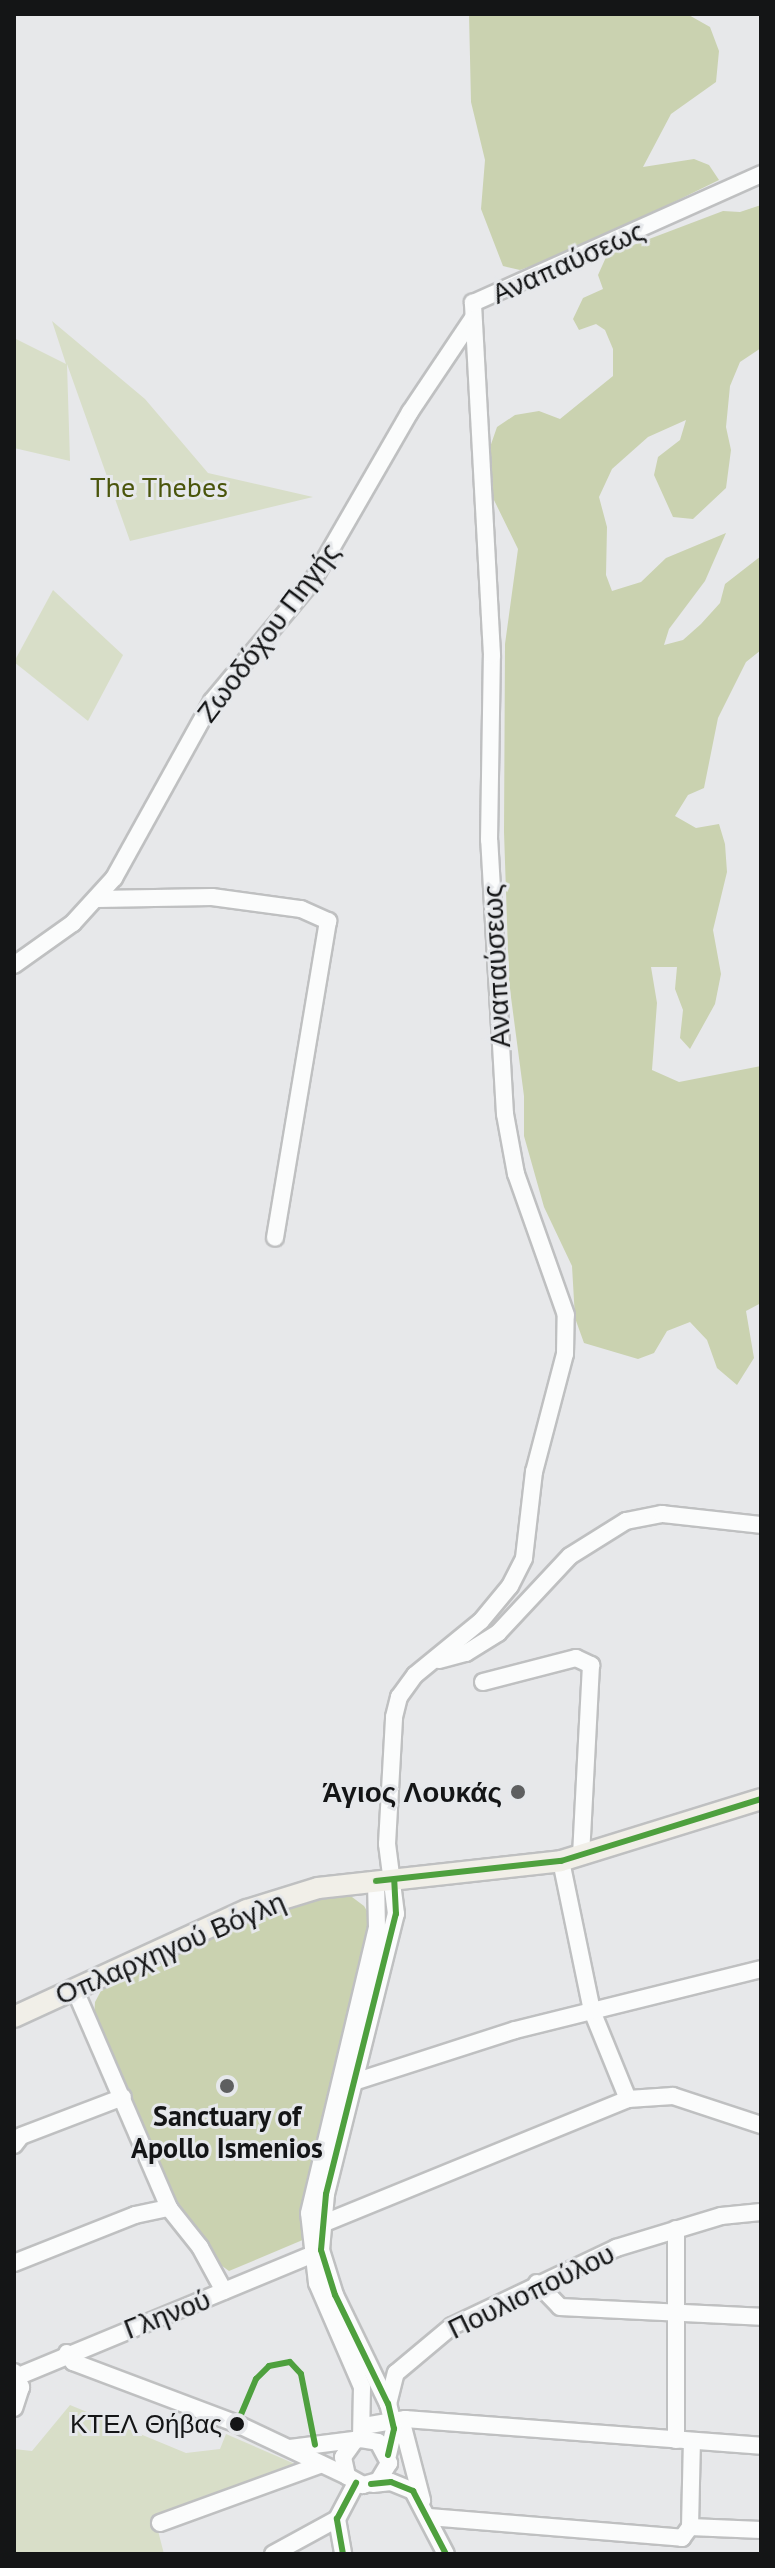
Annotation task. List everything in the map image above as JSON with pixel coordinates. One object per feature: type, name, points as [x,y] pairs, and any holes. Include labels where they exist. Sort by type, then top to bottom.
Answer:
[{"type":"main road","name":"Οπλαρχηγού Βόγλη","points":[[14,2017],[247,1910],[318,1888],[571,1858],[761,1799]]},
{"type":"street","name":"Αναπαύσεως","points":[[347,2090],[396,1914],[385,1880],[394,1717],[399,1697],[415,1675],[481,1621],[510,1586],[524,1558],[534,1472],[565,1354],[566,1315],[516,1174],[505,1114],[494,976],[489,840],[492,655],[473,303],[761,174]]},
{"type":"street","name":"Ζωοδόχου Πηγής","points":[[14,965],[97,899],[114,878],[212,701],[313,580],[410,412],[444,366],[473,318]]},
{"type":"street","points":[[444,366],[462,369],[477,381]]},
{"type":"street","points":[[97,899],[212,897],[301,909],[328,921],[275,1238]]},
{"type":"street","points":[[434,1661],[466,1653],[498,1633],[570,1556],[626,1521],[662,1514],[761,1525]]},
{"type":"street","points":[[483,1682],[576,1658],[591,1665],[571,1858],[592,2011],[628,2099]]},
{"type":"street","points":[[347,2090],[592,2011],[761,1969]]},
{"type":"street","points":[[74,1988],[169,2208],[200,2247],[224,2291]]},
{"type":"street","points":[[347,2090],[316,2252],[395,2414],[426,2510],[446,2554]]},
{"type":"street","points":[[347,2090],[313,2189],[316,2252],[362,2387],[360,2435],[343,2457],[358,2481]]},
{"type":"street","points":[[322,2224],[628,2099],[673,2096],[761,2125]]},
{"type":"street","points":[[16,2134],[123,2097]]},
{"type":"street","points":[[14,2263],[135,2215],[169,2208]]},
{"type":"street","name":"Πουλιοπούλου","points":[[388,2455],[395,2414],[396,2373],[416,2351],[537,2283],[676,2229],[761,2212]]},
{"type":"street","points":[[67,2353],[73,2362],[237,2424],[358,2481],[402,2484],[426,2510],[670,2540],[682,2538],[690,2527],[676,2229]]},
{"type":"street","name":"Γληνού","points":[[15,2375],[316,2252]]},
{"type":"street","points":[[537,2283],[560,2307],[761,2317]]},
{"type":"street","points":[[14,2408],[21,2387],[15,2375]]},
{"type":"street","points":[[290,2448],[360,2435],[395,2414],[761,2446]]},
{"type":"street","points":[[273,2554],[337,2519],[358,2481],[387,2470],[388,2455],[378,2442],[360,2435]]},
{"type":"street","points":[[160,2523],[322,2464]]},
{"type":"street","points":[[337,2519],[343,2554]]},
{"type":"street","points":[[690,2527],[761,2530]]},
{"type":"green space","points":[[469,14],[687,14],[710,27],[719,51],[716,82],[671,114],[643,167],[694,159],[709,165],[719,180],[572,252],[520,270],[503,266],[481,209],[485,160],[471,102]]},
{"type":"green space","points":[[761,205],[761,348],[740,362],[730,386],[726,427],[731,450],[726,488],[693,519],[673,517],[654,475],[658,457],[680,440],[686,420],[648,437],[612,469],[599,497],[607,527],[606,575],[612,591],[641,582],[666,558],[726,533],[705,581],[669,629],[664,645],[683,640],[701,624],[720,603],[725,584],[761,556],[761,650],[746,662],[718,718],[704,788],[688,795],[675,816],[696,828],[719,824],[725,844],[727,872],[713,930],[721,974],[715,1004],[690,1049],[680,1038],[683,1010],[675,989],[677,967],[651,967],[657,1003],[652,1070],[679,1082],[761,1066],[761,1303],[746,1311],[754,1358],[737,1385],[717,1368],[707,1340],[690,1322],[667,1331],[654,1353],[638,1359],[584,1343],[575,1318],[572,1266],[544,1207],[524,1136],[524,1096],[509,982],[504,832],[505,644],[518,549],[492,496],[488,453],[497,427],[515,415],[539,411],[560,419],[613,376],[613,349],[605,330],[596,324],[579,330],[573,319],[583,298],[603,289],[598,275],[607,255],[723,211],[740,212]]},
{"type":"green space","name":"The Thebes","points":[[52,321],[145,399],[208,473],[313,497],[130,541],[67,364],[70,461],[14,448],[14,338],[66,364]]},
{"type":"green space","points":[[53,590],[123,655],[88,721],[14,662]]},
{"type":"green space","points":[[326,1896],[352,1897],[364,1906],[370,1916],[371,1940],[305,2239],[229,2271],[218,2263],[178,2204],[94,2018],[95,2002],[102,1989],[272,1911]]},
{"type":"green space","points":[[70,2405],[186,2453],[220,2449],[226,2434],[302,2467],[155,2519],[164,2554],[14,2554],[14,2449],[32,2451]]},
{"type":"transit line","name":"ΚΤΕΛ","points":[[376,1881],[561,1861],[761,1799]]},
{"type":"transit line","name":"ΚΤΕΛ","points":[[388,2455],[394,2429],[388,2404],[335,2295],[321,2250],[326,2194],[396,1914],[394,1880]]},
{"type":"transit line","name":"ΚΤΕΛ","points":[[237,2424],[256,2379],[269,2366],[290,2362],[301,2374],[315,2445]]},
{"type":"transit line","name":"ΚΤΕΛ","points":[[371,2484],[391,2482],[413,2491],[446,2554]]},
{"type":"transit line","name":"ΚΤΕΛ","points":[[343,2554],[337,2519],[356,2483]]},
{"type":"place","name":"Άγιος Λουκάς","points":[[518,1792]]},
{"type":"place","name":"Sanctuary of Apollo Ismenios","points":[[227,2086]]},
{"type":"place","name":"ΚΤΕΛ Θήβας","points":[[237,2424]]}]
